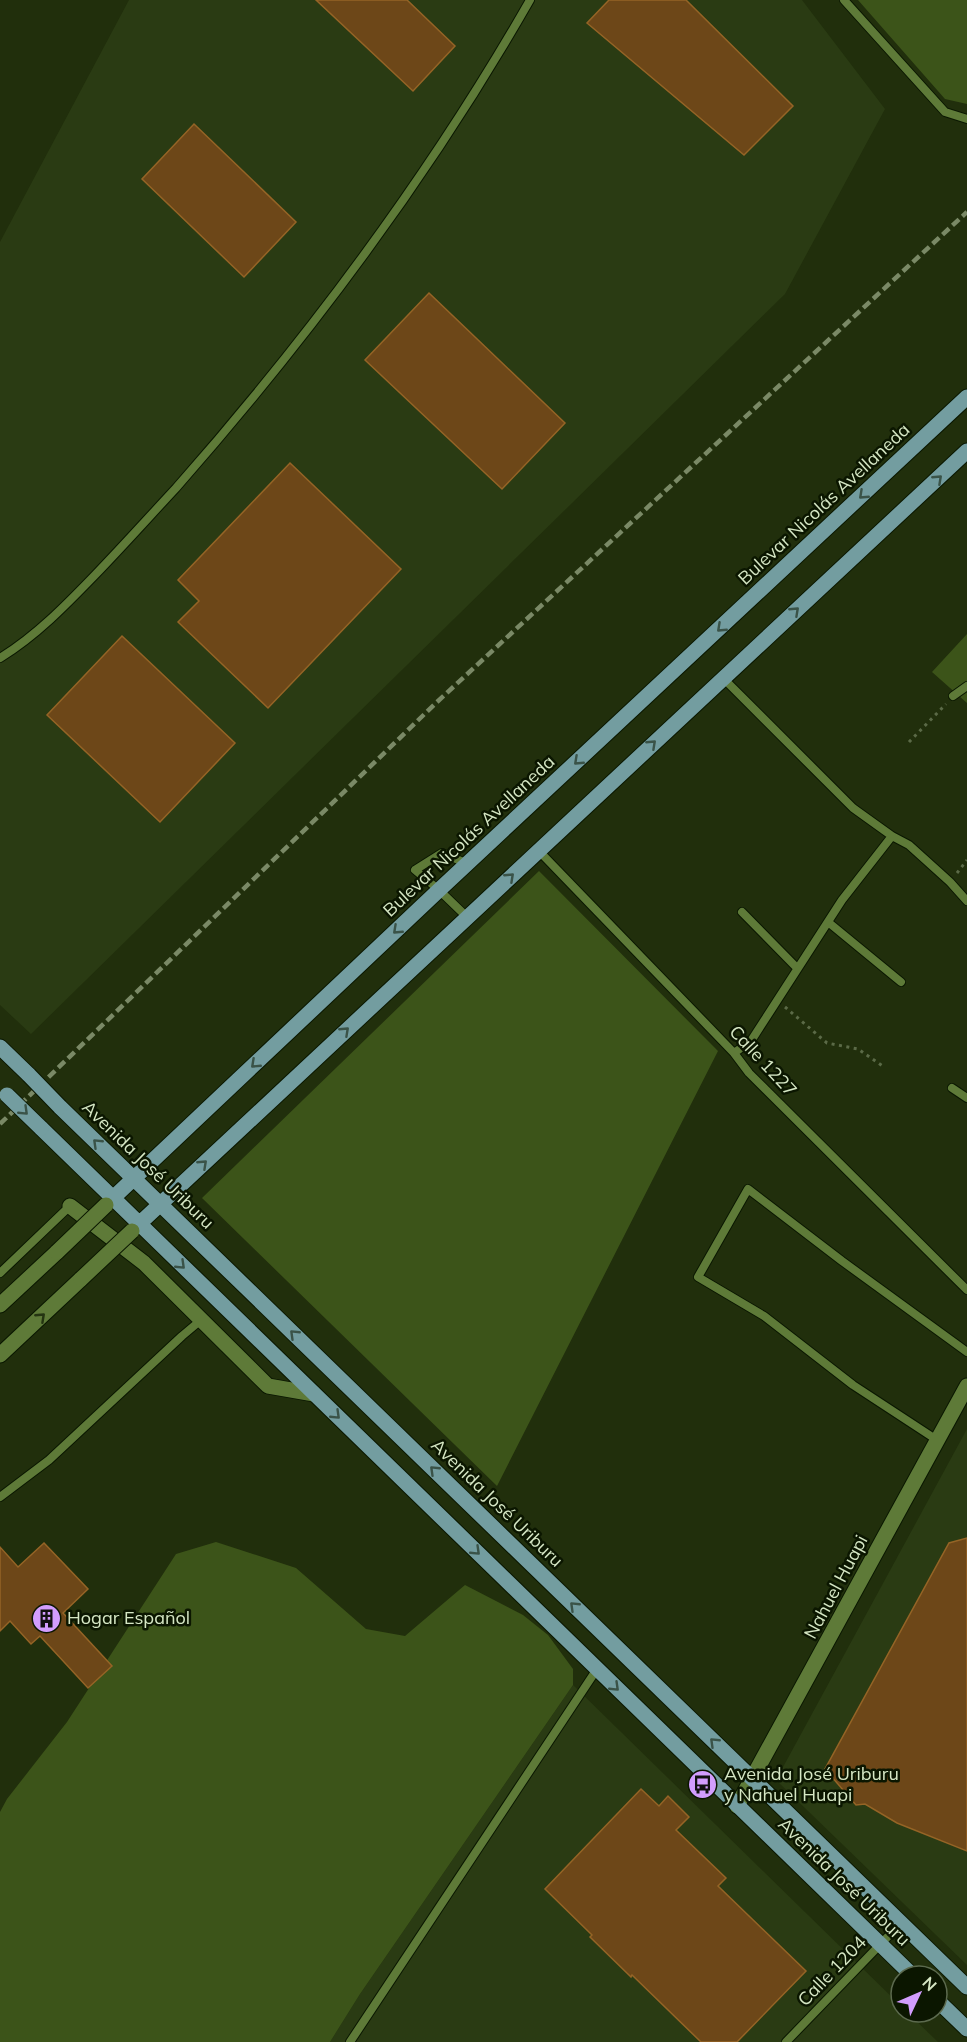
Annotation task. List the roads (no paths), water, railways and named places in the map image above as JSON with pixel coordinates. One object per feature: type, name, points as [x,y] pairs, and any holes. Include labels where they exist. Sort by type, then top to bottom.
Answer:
[{"type":"main road","name":"Bulevar Nicolás Avellaneda","points":[[110,1202],[967,397]]},
{"type":"main road","points":[[135,1227],[967,451]]},
{"type":"main road","name":"Avenida José Uriburu","points":[[0,1047],[967,1987]]},
{"type":"main road","name":"Avenida José Uriburu","points":[[3,1092],[41,1128],[135,1227],[314,1394],[900,1964]]},
{"type":"main road","points":[[949,2012],[967,2029]]},
{"type":"street","name":"Bulevar Nicolás Avellaneda","points":[[0,1305],[110,1202]]},
{"type":"street","points":[[70,1206],[144,1263],[268,1386],[314,1394]]},
{"type":"street","points":[[0,1355],[135,1227]]},
{"type":"street","name":"Nahuel Huapi","points":[[737,1806],[967,1386]]},
{"type":"lane","points":[[0,658],[63,608],[142,526],[226,430],[278,366],[363,258],[493,65],[530,0]]},
{"type":"lane","points":[[843,0],[945,112],[967,119]]},
{"type":"lane","points":[[723,678],[853,808],[892,836],[909,845],[950,882],[967,901]]},
{"type":"lane","points":[[954,696],[967,686]]},
{"type":"lane","points":[[734,1053],[751,1041],[842,900],[892,836]]},
{"type":"lane","name":"Calle 1227","points":[[538,850],[734,1053],[749,1073],[967,1290]]},
{"type":"lane","points":[[467,917],[440,890],[415,870],[442,853],[468,864]]},
{"type":"lane","points":[[742,912],[797,969]]},
{"type":"lane","points":[[828,922],[901,982]]},
{"type":"lane","points":[[952,1088],[967,1098]]},
{"type":"lane","points":[[938,1440],[846,1380],[764,1316],[698,1277],[748,1189],[967,1352]]},
{"type":"lane","points":[[0,1273],[70,1206]]},
{"type":"lane","points":[[0,1497],[49,1460],[182,1335],[201,1320]]},
{"type":"lane","points":[[350,2042],[597,1669]]},
{"type":"lane","name":"Calle 1204","points":[[786,2042],[901,1923]]},
{"type":"railway","points":[[0,1124],[437,702],[967,212]]},
{"type":"place","name":"Hogar Español","points":[[46,1618]]},
{"type":"place","name":"Avenida José Uriburu y Nahuel Huapi","points":[[703,1784]]}]
